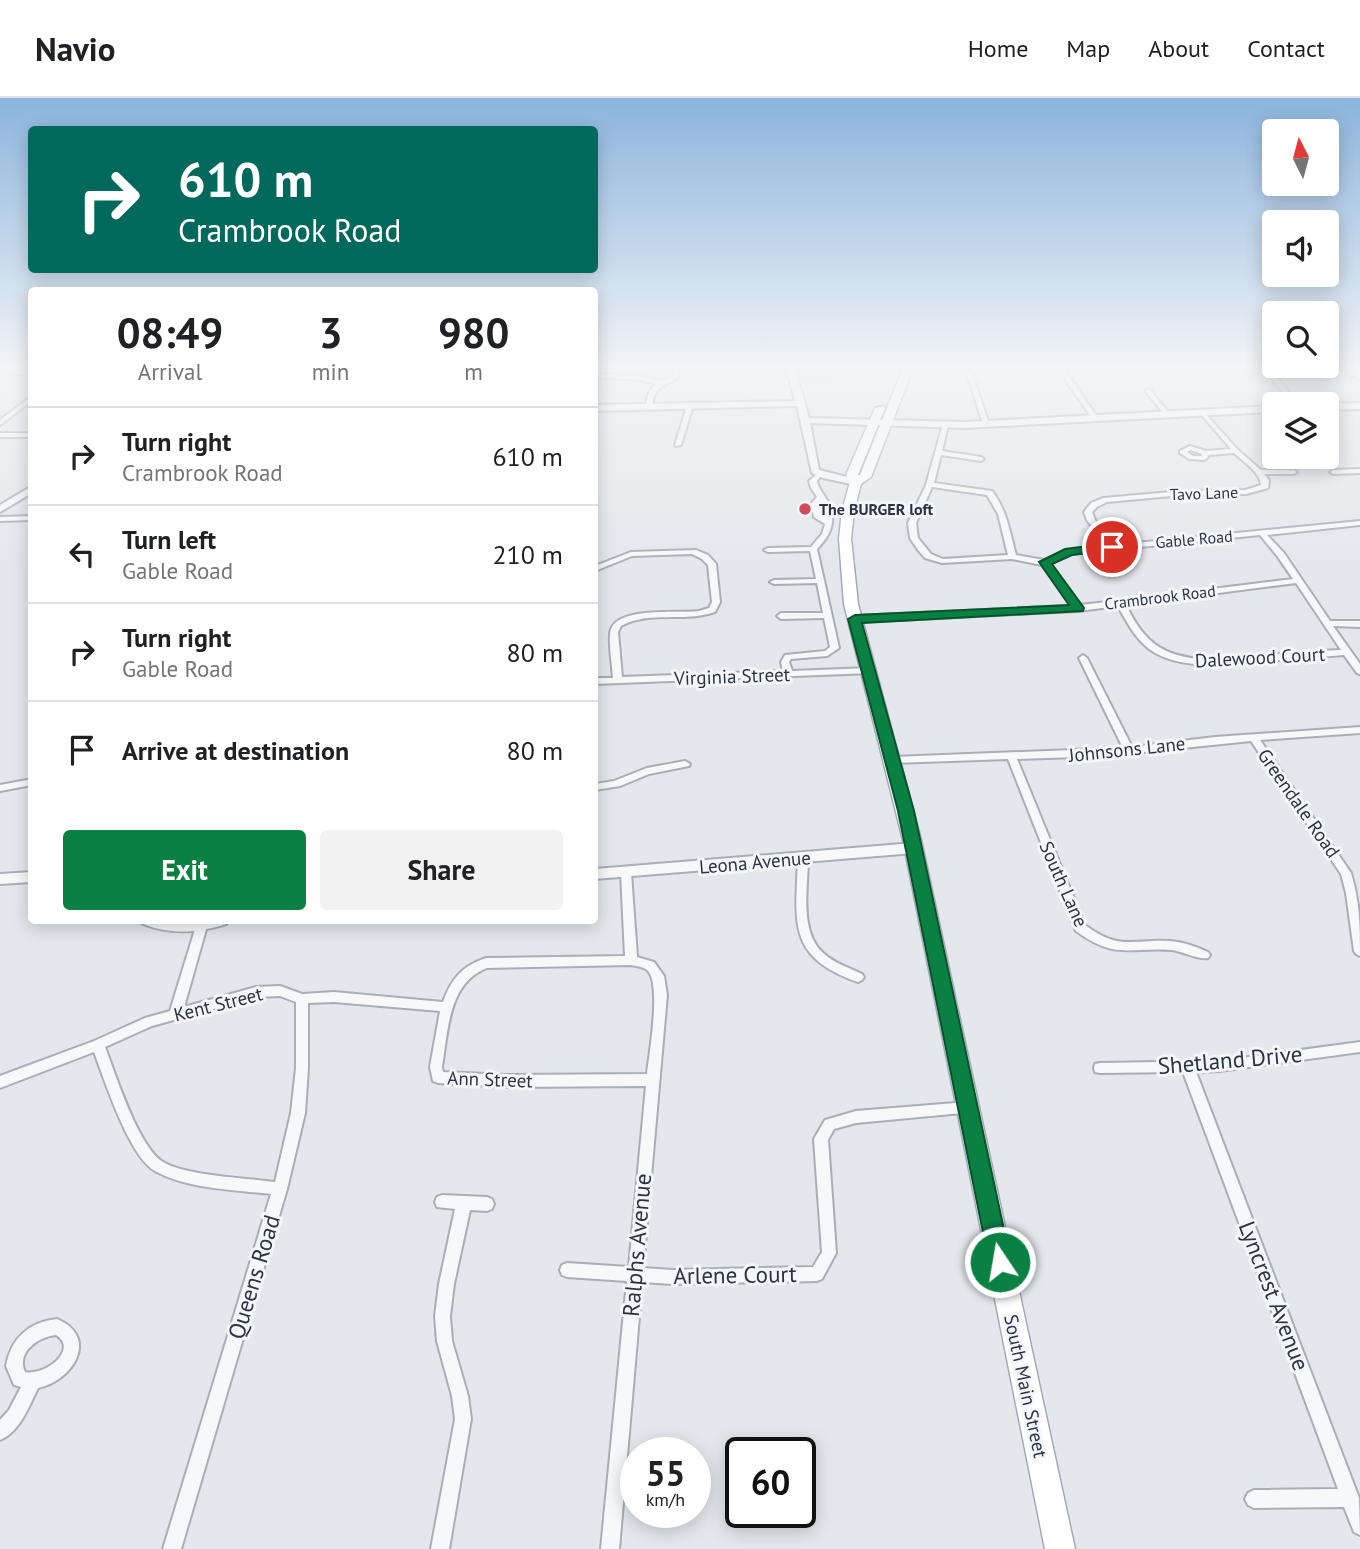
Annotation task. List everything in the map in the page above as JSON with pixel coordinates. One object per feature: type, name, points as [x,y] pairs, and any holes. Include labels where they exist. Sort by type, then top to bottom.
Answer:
[{"type":"main road","name":"South Main Street","points":[[869,434],[852,475],[856,482],[845,545],[848,583],[914,848],[1059,1549]]},
{"type":"main road","points":[[856,482],[865,477],[883,434]]},
{"type":"street","points":[[678,445],[681,434]]},
{"type":"street","points":[[807,434],[814,470],[819,474],[856,482]]},
{"type":"street","points":[[943,434],[930,485],[912,523],[914,538],[928,556],[942,561],[1012,557],[1045,562],[1078,608]]},
{"type":"street","name":"Tavo Lane","points":[[1112,547],[1088,512],[1094,505],[1106,500],[1258,490],[1265,486],[1265,480],[1259,472],[1236,452],[1221,434]]},
{"type":"street","points":[[0,435],[28,435]]},
{"type":"street","points":[[1206,453],[1236,452]]},
{"type":"street","points":[[938,453],[981,458]]},
{"type":"street","points":[[1334,472],[1360,471]]},
{"type":"street","points":[[1259,472],[1294,472]]},
{"type":"street","points":[[768,550],[813,549],[827,536],[828,522],[818,517],[815,504],[822,490],[819,474]]},
{"type":"street","points":[[930,485],[989,493],[995,499],[1012,557]]},
{"type":"street","points":[[0,509],[28,492]]},
{"type":"street","points":[[0,519],[28,517]]},
{"type":"street","name":"Gable Road","points":[[1045,562],[1069,552],[1360,523]]},
{"type":"street","points":[[1262,533],[1281,555],[1360,671]]},
{"type":"street","points":[[788,674],[785,662],[788,657],[834,650],[813,549]]},
{"type":"street","points":[[598,568],[631,554],[676,551],[693,552],[705,557],[712,564],[716,604],[712,610],[700,614],[637,617],[618,625],[614,632],[618,680]]},
{"type":"street","points":[[774,582],[820,581]]},
{"type":"street","name":"Crambrook Road","points":[[855,619],[1078,608],[1297,581]]},
{"type":"street","name":"Dalewood Court","points":[[1120,601],[1132,627],[1147,644],[1168,657],[1186,662],[1346,652]]},
{"type":"street","points":[[780,617],[828,615]]},
{"type":"street","points":[[1326,623],[1360,624]]},
{"type":"street","points":[[1083,658],[1130,752]]},
{"type":"street","name":"Virginia Street","points":[[598,681],[869,671]]},
{"type":"street","name":"Johnsons Lane","points":[[894,760],[1130,752],[1253,737],[1360,730]]},
{"type":"street","name":"Greendale Road","points":[[1253,737],[1346,873],[1352,893],[1360,951]]},
{"type":"street","name":"South Lane","points":[[1012,758],[1080,928],[1105,946],[1120,948],[1177,945],[1191,947],[1204,955]]},
{"type":"street","points":[[598,787],[616,784],[647,771],[685,764]]},
{"type":"street","points":[[0,788],[28,783]]},
{"type":"street","name":"Leona Avenue","points":[[598,874],[914,848]]},
{"type":"street","points":[[803,858],[803,935],[809,949],[836,969],[858,977]]},
{"type":"street","points":[[626,873],[631,960]]},
{"type":"street","points":[[0,879],[28,877]]},
{"type":"street","points":[[162,924],[208,924]]},
{"type":"street","points":[[176,1013],[201,926]]},
{"type":"street","name":"Ann Street","points":[[631,960],[475,965],[460,980],[447,1007],[436,1067],[438,1077],[508,1081],[653,1080]]},
{"type":"street","name":"Ralphs Avenue","points":[[610,1549],[661,995],[659,976],[650,965],[631,960]]},
{"type":"street","name":"Kent Street","points":[[0,1082],[176,1013],[256,992],[280,991],[302,999],[334,997],[447,1007]]},
{"type":"street","name":"Queens Road","points":[[172,1549],[280,1189],[298,1113],[302,1068],[302,999]]},
{"type":"street","points":[[98,1045],[137,1140],[155,1165],[178,1174],[280,1189]]},
{"type":"street","name":"Shetland Drive","points":[[1100,1068],[1188,1067],[1359,1050]]},
{"type":"street","name":"Lyncrest Avenue","points":[[1188,1067],[1360,1525]]},
{"type":"street","name":"Arlene Court","points":[[567,1270],[634,1275],[817,1274],[829,1253],[821,1139],[830,1124],[856,1116],[968,1108]]},
{"type":"street","points":[[442,1202],[487,1204]]},
{"type":"street","points":[[440,1549],[463,1419],[463,1398],[443,1330],[444,1307],[464,1203]]},
{"type":"street","points":[[0,1432],[15,1416],[33,1382]]},
{"type":"street","points":[[1254,1499],[1350,1498]]},
{"type":"place","name":"The BURGER loft","points":[[805,509]]},
{"type":"route","points":[[1000,1262],[906,811],[855,619],[1078,608],[1045,562],[1069,552],[1112,547]]}]
